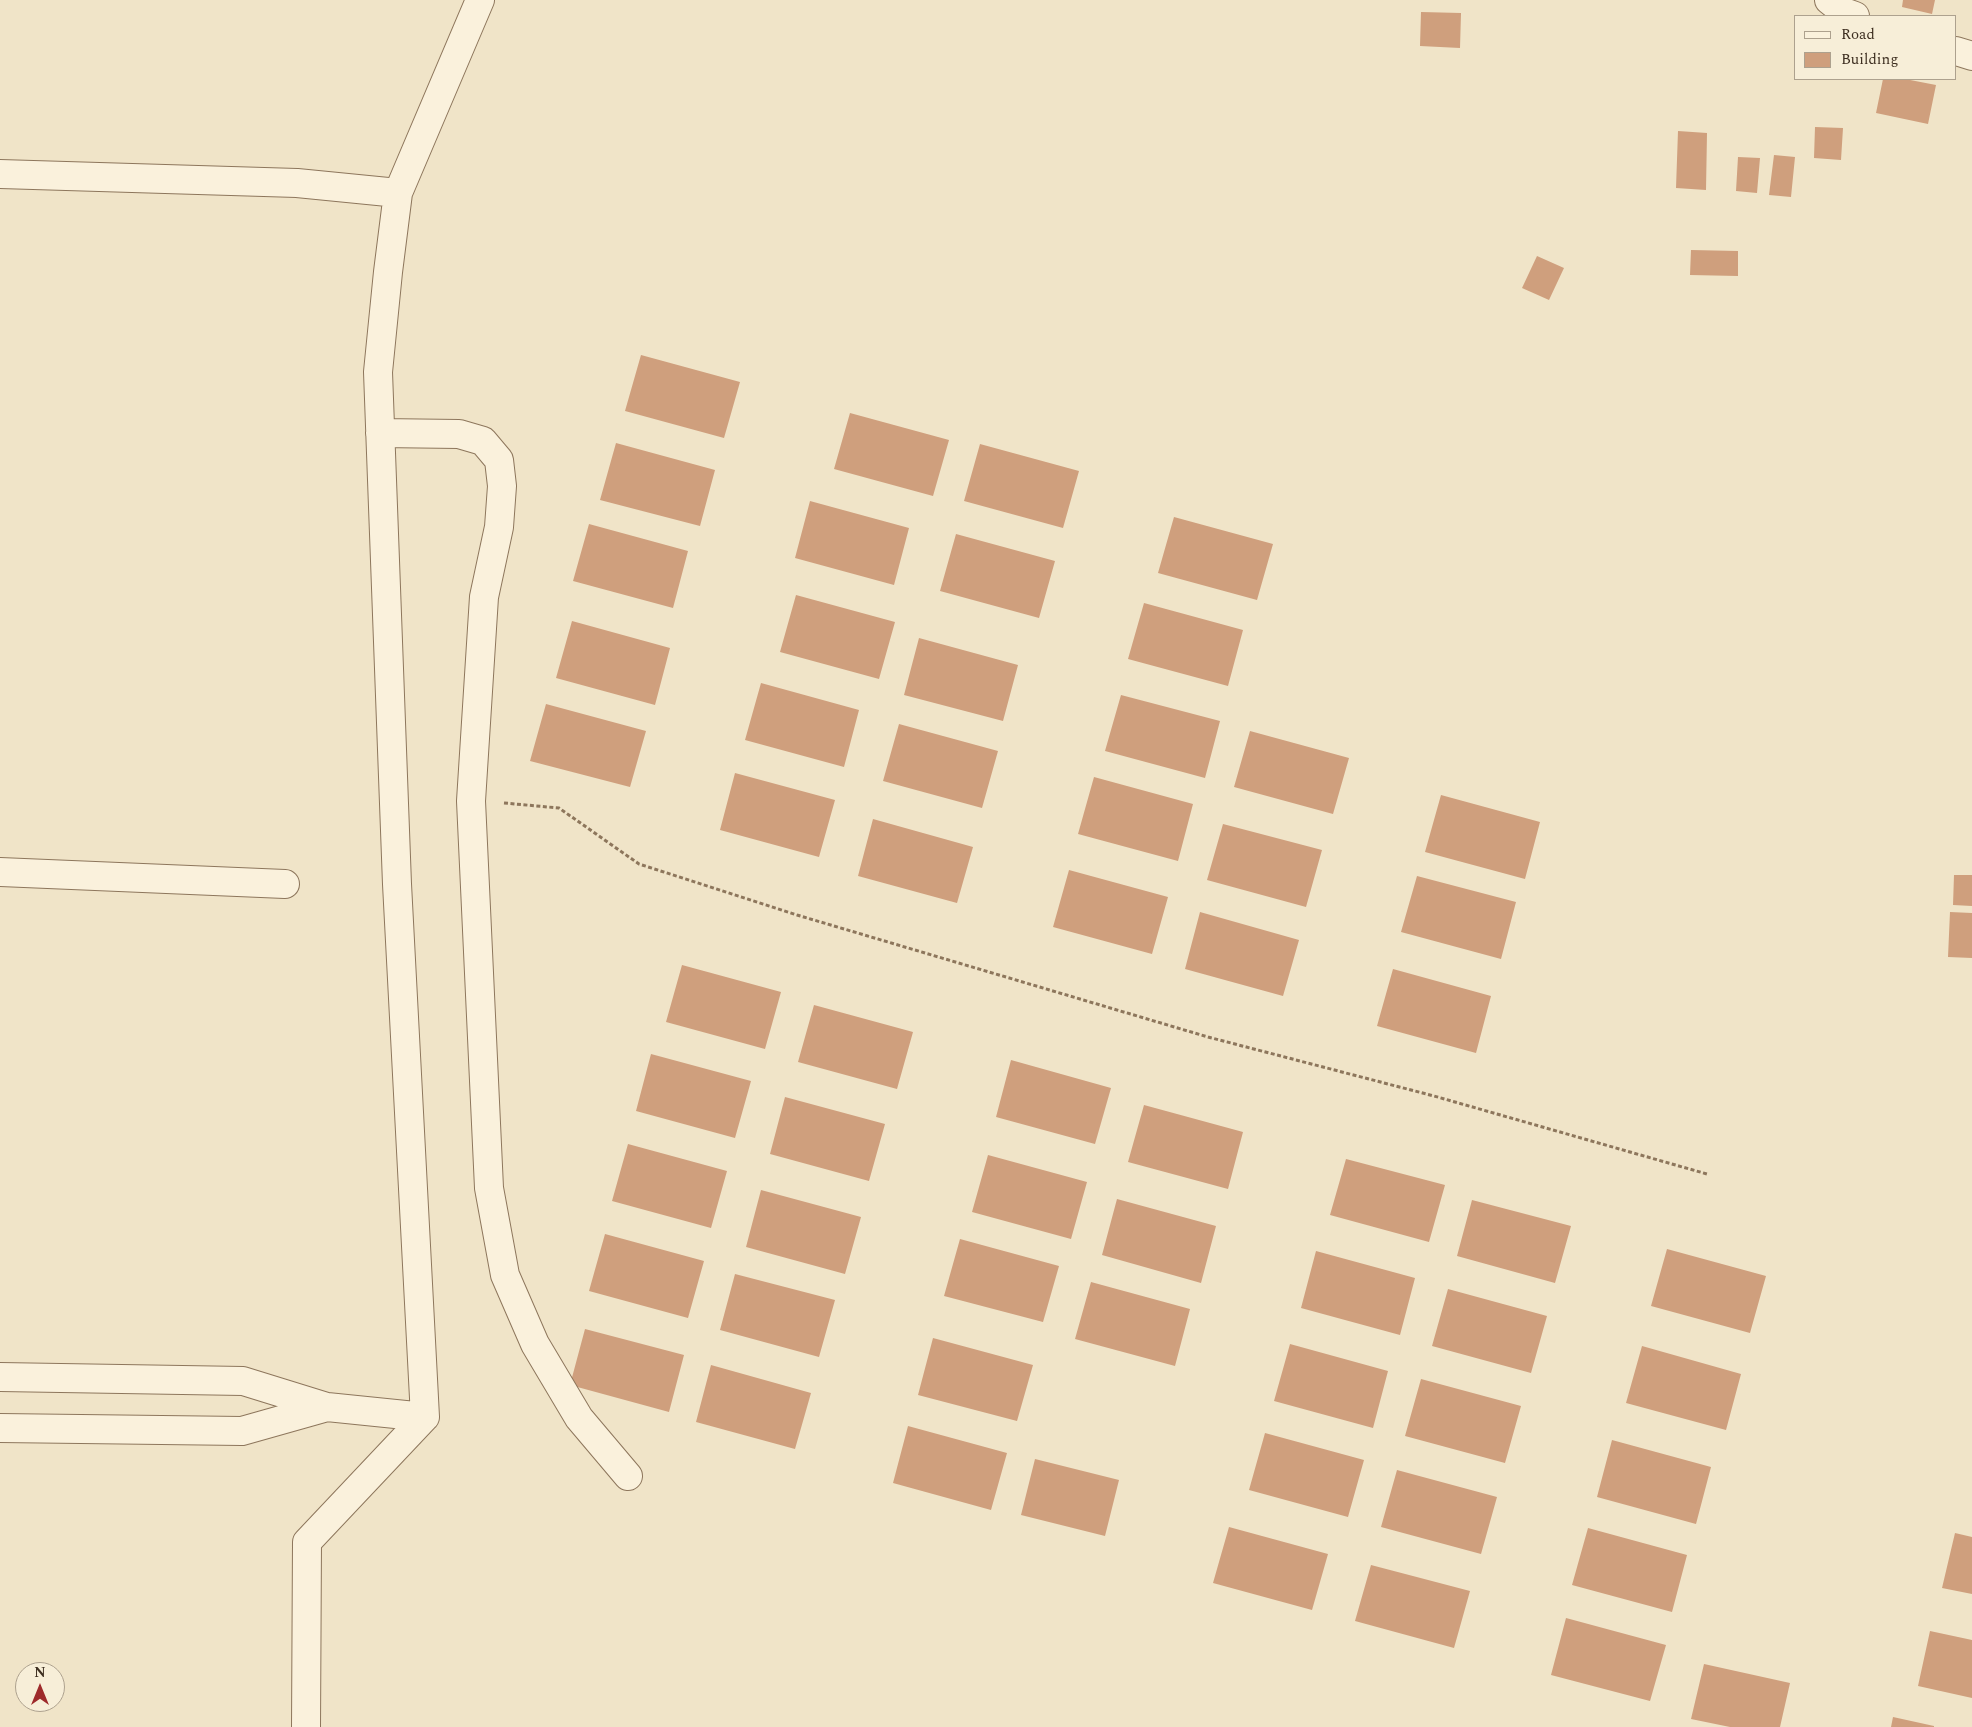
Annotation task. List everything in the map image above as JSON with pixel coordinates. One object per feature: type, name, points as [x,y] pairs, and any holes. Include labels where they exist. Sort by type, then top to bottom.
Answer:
[{"type":"street","points":[[306,1727],[307,1542],[425,1417],[397,884],[378,372],[398,193],[480,0]]},
{"type":"street","points":[[1829,0],[1844,12],[1852,15]]},
{"type":"street","points":[[1957,51],[1972,56]]},
{"type":"street","points":[[0,174],[297,183],[398,193]]},
{"type":"street","points":[[380,434],[459,434],[483,441],[499,460],[502,494],[499,527],[484,597],[471,801],[489,1188],[505,1275],[535,1344],[579,1418],[628,1476]]},
{"type":"street","points":[[0,872],[285,884]]},
{"type":"street","points":[[0,1377],[243,1381],[327,1407],[425,1417]]},
{"type":"street","points":[[0,1428],[242,1431],[327,1407]]},
{"type":"path","points":[[471,801],[559,808],[638,864],[797,915],[1208,1037],[1434,1096],[1707,1174]]},
{"type":"building","points":[[1903,0],[1935,0],[1932,14],[1902,7]]},
{"type":"building","points":[[1421,12],[1461,13],[1460,48],[1420,46]]},
{"type":"building","points":[[1883,80],[1910,80],[1936,85],[1928,124],[1876,113]]},
{"type":"building","points":[[1815,127],[1843,128],[1841,160],[1814,158]]},
{"type":"building","points":[[1678,131],[1707,133],[1706,190],[1676,188]]},
{"type":"building","points":[[1774,155],[1795,157],[1791,197],[1769,195]]},
{"type":"building","points":[[1738,157],[1760,158],[1757,193],[1736,191]]},
{"type":"building","points":[[1691,250],[1738,251],[1738,276],[1690,275]]},
{"type":"building","points":[[1537,256],[1564,268],[1549,300],[1522,288]]},
{"type":"building","points":[[641,355],[740,382],[724,438],[625,411]]},
{"type":"building","points":[[850,413],[949,440],[933,496],[834,469]]},
{"type":"building","points":[[616,443],[715,470],[700,526],[600,500]]},
{"type":"building","points":[[980,444],[1079,471],[1063,528],[964,501]]},
{"type":"building","points":[[810,501],[909,528],[894,585],[795,558]]},
{"type":"building","points":[[1174,517],[1273,544],[1257,600],[1158,573]]},
{"type":"building","points":[[589,524],[688,551],[673,608],[573,581]]},
{"type":"building","points":[[956,534],[1055,561],[1039,618],[940,591]]},
{"type":"building","points":[[796,595],[895,622],[879,679],[780,652]]},
{"type":"building","points":[[1144,603],[1243,630],[1228,686],[1128,659]]},
{"type":"building","points":[[572,621],[670,648],[655,705],[556,678]]},
{"type":"building","points":[[919,638],[1018,665],[1003,721],[904,695]]},
{"type":"building","points":[[761,683],[859,710],[844,767],[745,740]]},
{"type":"building","points":[[1121,695],[1220,721],[1205,778],[1105,751]]},
{"type":"building","points":[[546,704],[646,731],[630,787],[530,761]]},
{"type":"building","points":[[899,724],[998,751],[982,808],[883,781]]},
{"type":"building","points":[[1250,731],[1349,758],[1333,814],[1234,787]]},
{"type":"building","points":[[735,773],[835,800],[819,857],[720,830]]},
{"type":"building","points":[[1094,777],[1193,804],[1178,861],[1078,834]]},
{"type":"building","points":[[1441,795],[1540,822],[1525,879],[1425,852]]},
{"type":"building","points":[[873,819],[973,847],[957,903],[858,876]]},
{"type":"building","points":[[1223,824],[1322,850],[1306,907],[1207,880]]},
{"type":"building","points":[[1069,870],[1168,897],[1152,954],[1053,927]]},
{"type":"building","points":[[1954,875],[1972,875],[1972,906],[1953,905]]},
{"type":"building","points":[[1417,876],[1516,902],[1501,959],[1401,932]]},
{"type":"building","points":[[1200,912],[1299,940],[1283,996],[1185,969]]},
{"type":"building","points":[[1950,912],[1972,913],[1972,958],[1948,957]]},
{"type":"building","points":[[682,965],[781,992],[765,1049],[666,1022]]},
{"type":"building","points":[[1393,969],[1491,996],[1476,1053],[1377,1026]]},
{"type":"building","points":[[814,1005],[913,1032],[897,1089],[798,1062]]},
{"type":"building","points":[[651,1054],[751,1081],[735,1138],[636,1111]]},
{"type":"building","points":[[1011,1060],[1111,1088],[1095,1144],[996,1117]]},
{"type":"building","points":[[785,1097],[885,1124],[869,1181],[770,1154]]},
{"type":"building","points":[[1144,1105],[1243,1132],[1228,1189],[1128,1162]]},
{"type":"building","points":[[628,1144],[727,1171],[711,1228],[612,1201]]},
{"type":"building","points":[[988,1155],[1087,1182],[1071,1239],[972,1212]]},
{"type":"building","points":[[1346,1159],[1445,1185],[1429,1242],[1330,1215]]},
{"type":"building","points":[[761,1190],[861,1217],[845,1274],[746,1247]]},
{"type":"building","points":[[1117,1199],[1216,1226],[1201,1283],[1102,1255]]},
{"type":"building","points":[[1472,1200],[1571,1226],[1555,1283],[1457,1256]]},
{"type":"building","points":[[605,1234],[704,1261],[688,1318],[589,1291]]},
{"type":"building","points":[[960,1239],[1059,1266],[1043,1322],[944,1296]]},
{"type":"building","points":[[1667,1249],[1766,1276],[1750,1333],[1651,1306]]},
{"type":"building","points":[[1316,1251],[1415,1278],[1400,1335],[1301,1308]]},
{"type":"building","points":[[735,1274],[835,1300],[819,1357],[720,1330]]},
{"type":"building","points":[[1091,1282],[1190,1309],[1175,1366],[1075,1339]]},
{"type":"building","points":[[1448,1289],[1547,1316],[1531,1373],[1432,1346]]},
{"type":"building","points":[[585,1329],[684,1355],[669,1412],[570,1385]]},
{"type":"building","points":[[933,1338],[1033,1365],[1017,1421],[918,1395]]},
{"type":"building","points":[[1290,1344],[1388,1371],[1373,1428],[1274,1401]]},
{"type":"building","points":[[1642,1346],[1741,1374],[1726,1430],[1626,1403]]},
{"type":"building","points":[[711,1365],[811,1393],[795,1449],[696,1422]]},
{"type":"building","points":[[1421,1379],[1521,1406],[1505,1463],[1405,1436]]},
{"type":"building","points":[[908,1426],[1007,1453],[991,1510],[893,1483]]},
{"type":"building","points":[[1265,1433],[1364,1460],[1348,1517],[1249,1490]]},
{"type":"building","points":[[1612,1440],[1711,1467],[1696,1524],[1597,1497]]},
{"type":"building","points":[[1035,1459],[1119,1480],[1105,1536],[1021,1515]]},
{"type":"building","points":[[1397,1470],[1497,1497],[1481,1554],[1381,1527]]},
{"type":"building","points":[[1229,1527],[1328,1554],[1312,1610],[1213,1583]]},
{"type":"building","points":[[1588,1528],[1687,1555],[1672,1612],[1572,1585]]},
{"type":"building","points":[[1955,1533],[1972,1537],[1972,1594],[1942,1588]]},
{"type":"building","points":[[1371,1565],[1470,1591],[1454,1648],[1355,1621]]},
{"type":"building","points":[[1566,1618],[1666,1645],[1650,1701],[1551,1675]]},
{"type":"building","points":[[1930,1631],[1972,1640],[1972,1698],[1918,1686]]},
{"type":"building","points":[[1704,1664],[1790,1683],[1780,1727],[1730,1727],[1691,1719]]},
{"type":"building","points":[[1893,1717],[1934,1726],[1934,1727],[1891,1727]]}]
